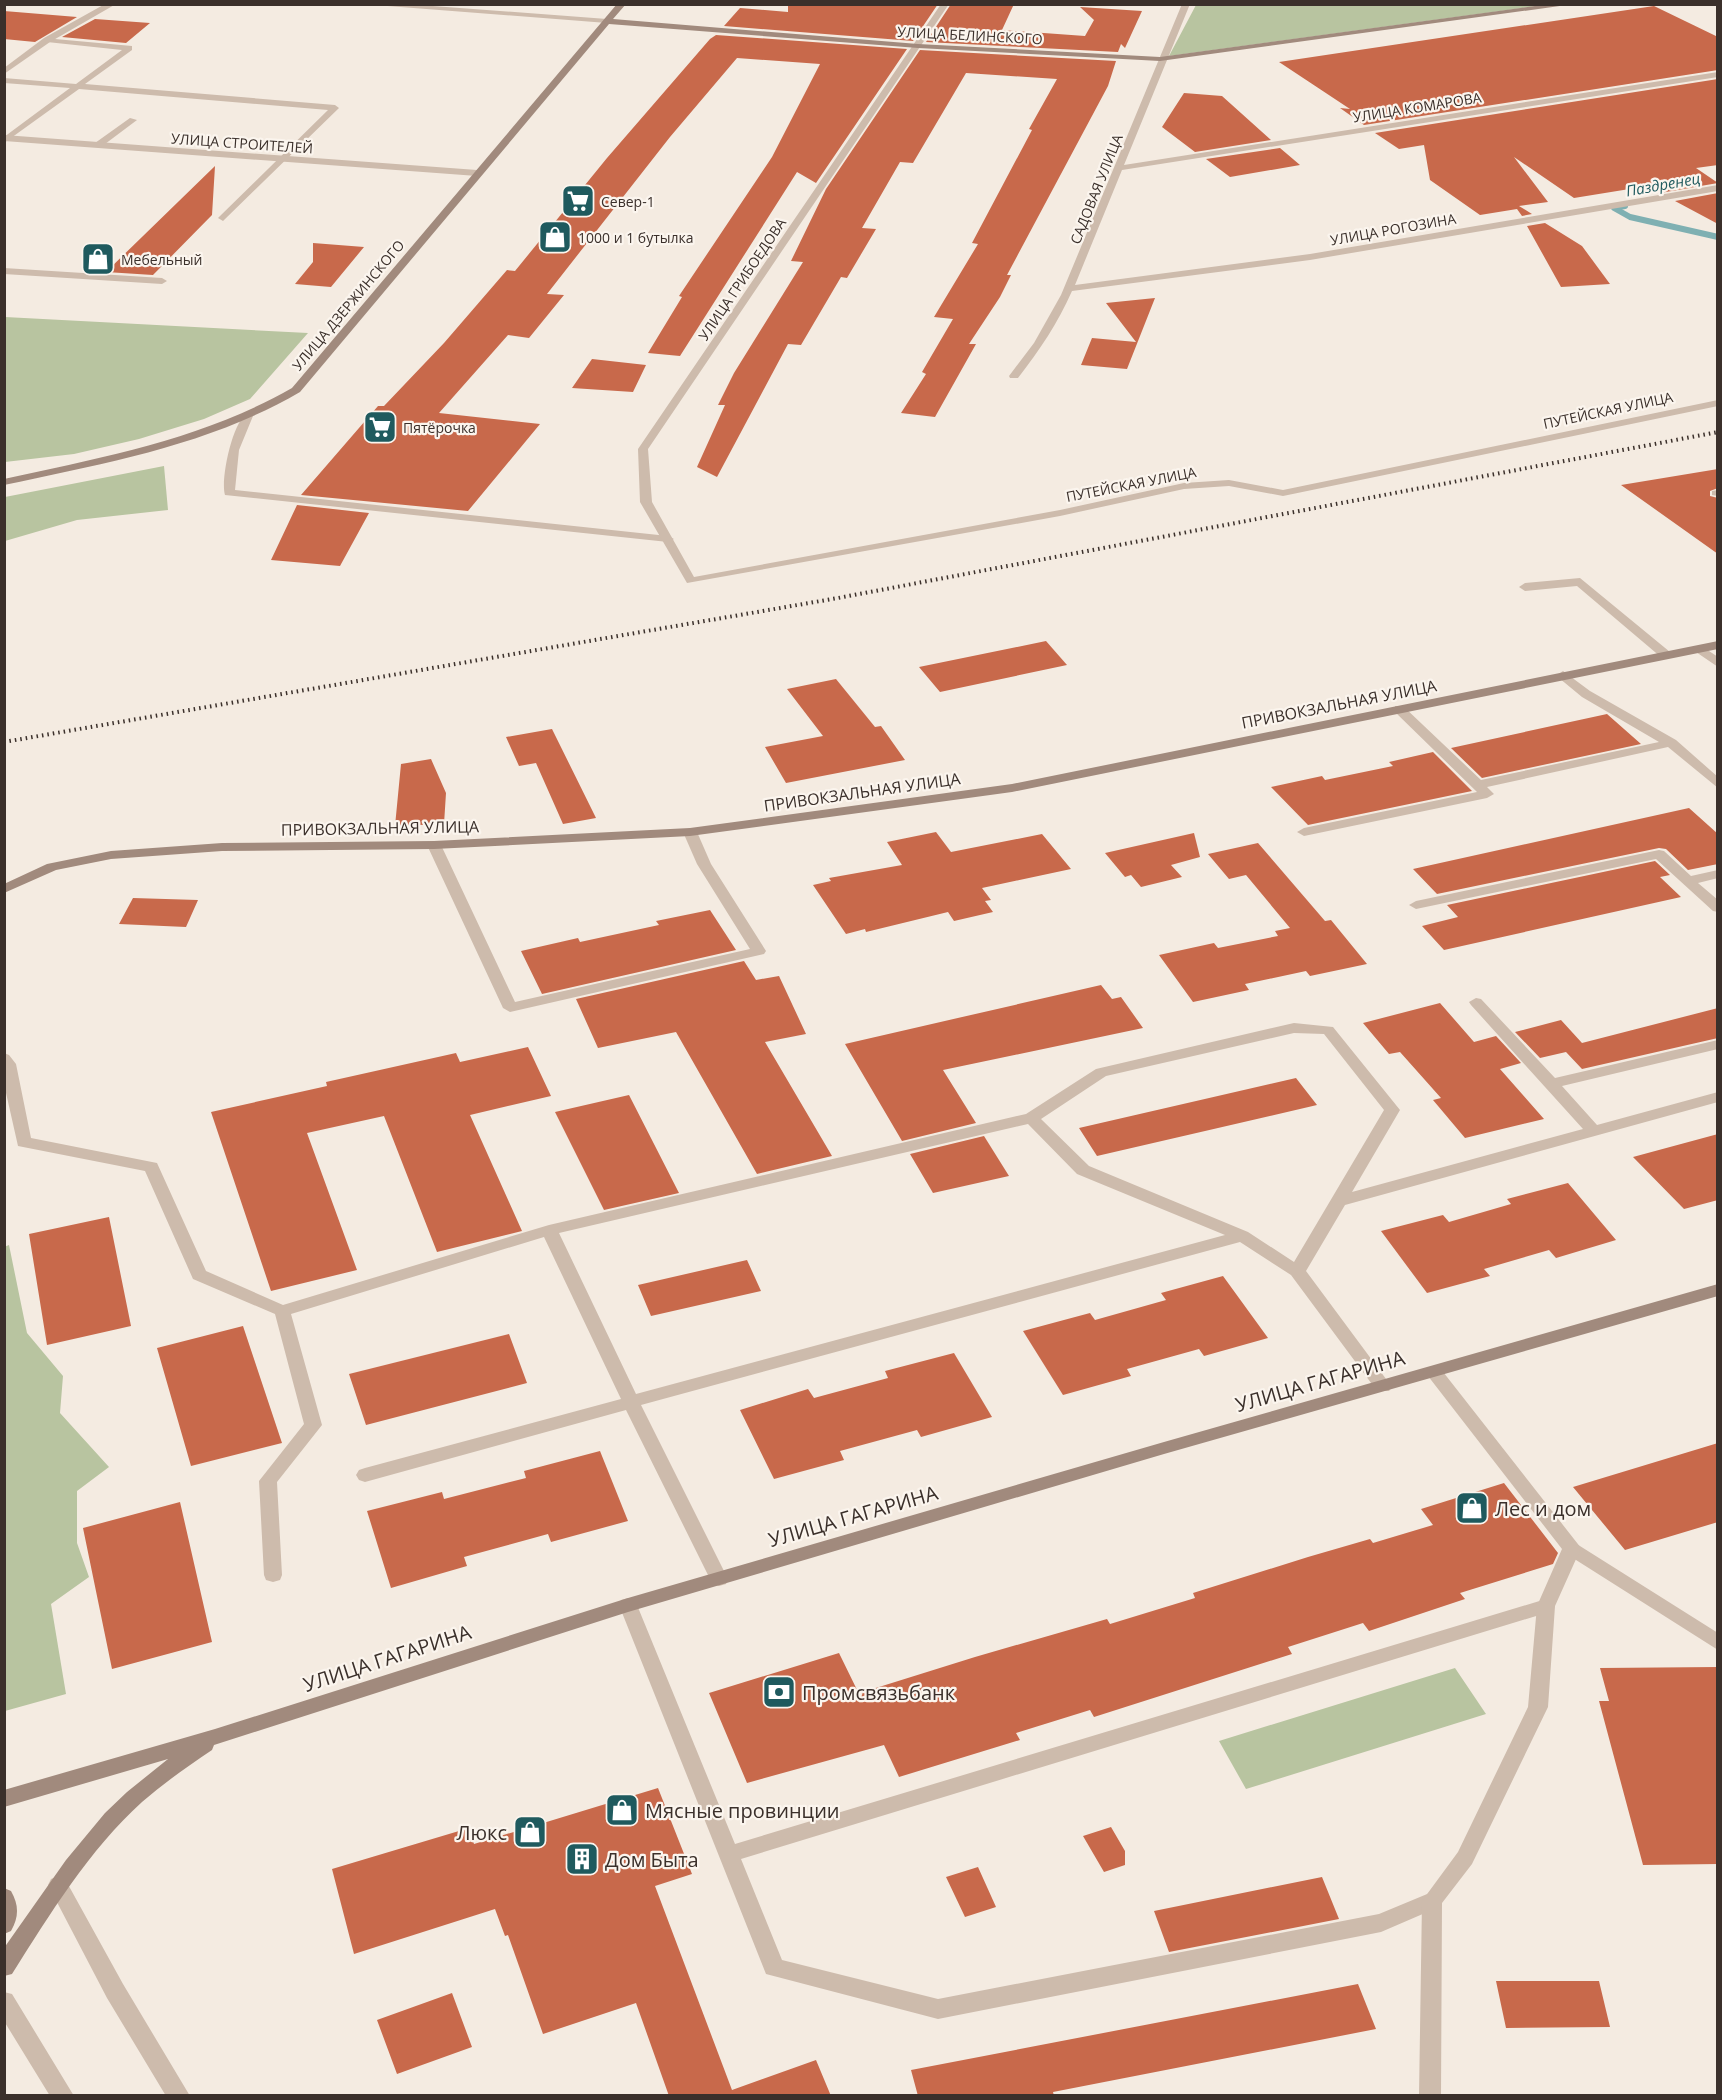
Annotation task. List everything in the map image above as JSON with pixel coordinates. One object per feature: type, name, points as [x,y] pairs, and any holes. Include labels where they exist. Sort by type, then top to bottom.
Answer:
[{"type":"street","points":[[4,72],[47,40],[112,4]]},
{"type":"street","name":"УЛИЦА БЕЛИНСКОГО","points":[[366,4],[918,46],[1160,59],[1570,4]]},
{"type":"street","name":"УЛИЦА ДЗЕРЖИНСКОГО","points":[[4,482],[153,447],[207,431],[277,404],[296,390],[477,172],[622,4]]},
{"type":"street","name":"УЛИЦА ГРИБОЕДОВА","points":[[691,582],[646,501],[643,449],[945,4]]},
{"type":"street","name":"САДОВАЯ УЛИЦА","points":[[1014,376],[1038,348],[1071,288],[1121,168],[1160,59],[1186,4]]},
{"type":"street","points":[[6,139],[129,48],[47,40]]},
{"type":"street","name":"УЛИЦА КОМАРОВА","points":[[1121,168],[1718,74]]},
{"type":"street","points":[[4,80],[335,108],[223,218]]},
{"type":"street","points":[[98,146],[133,120]]},
{"type":"street","name":"УЛИЦА СТРОИТЕЛЕЙ","points":[[6,139],[477,172]]},
{"type":"street","name":"УЛИЦА РОГОЗИНА","points":[[1071,288],[1310,257],[1718,188]]},
{"type":"street","points":[[4,271],[162,281]]},
{"type":"street","name":"ПУТЕЙСКАЯ УЛИЦА","points":[[691,582],[1048,515],[1184,486],[1229,483],[1283,493],[1718,403]]},
{"type":"street","points":[[248,416],[234,450],[229,493],[668,539]]},
{"type":"street","points":[[1525,587],[1580,582],[1666,655]]},
{"type":"street","name":"ПРИВОКЗАЛЬНАЯ УЛИЦА","points":[[4,890],[52,867],[111,855],[222,847],[434,845],[690,832],[1012,788],[1718,645]]},
{"type":"street","points":[[1700,649],[1718,663]]},
{"type":"street","points":[[1563,675],[1586,694],[1671,743],[1718,784]]},
{"type":"street","points":[[1304,832],[1487,794],[1399,709]]},
{"type":"street","points":[[1478,785],[1671,743]]},
{"type":"street","points":[[434,845],[510,1008],[759,951],[704,864],[690,832]]},
{"type":"street","points":[[1416,905],[1659,854],[1718,908]]},
{"type":"street","points":[[1688,881],[1718,874]]},
{"type":"street","points":[[1476,1002],[1594,1131]]},
{"type":"street","points":[[4,1058],[8,1064],[24,1142],[151,1167],[199,1275],[282,1311],[549,1230],[1031,1118],[1101,1072],[1294,1028],[1328,1030],[1392,1110],[1297,1271]]},
{"type":"street","points":[[1551,1084],[1718,1044]]},
{"type":"street","points":[[1339,1201],[1718,1097]]},
{"type":"street","points":[[1031,1118],[1083,1170],[1242,1236],[1297,1271],[1383,1387]]},
{"type":"street","points":[[549,1230],[719,1579]]},
{"type":"street","points":[[365,1475],[1242,1236]]},
{"type":"street","name":"УЛИЦА ГАГАРИНА","points":[[4,1799],[214,1737],[628,1605],[1153,1451],[1718,1290]]},
{"type":"street","points":[[273,1575],[268,1481],[313,1425],[282,1311]]},
{"type":"street","points":[[1434,1372],[1572,1548],[1718,1643]]},
{"type":"street","points":[[628,1605],[774,1966],[938,2009],[1381,1923],[1432,1901],[1465,1858],[1538,1707],[1546,1606],[1572,1548]]},
{"type":"street","points":[[729,1854],[1546,1606]]},
{"type":"street","points":[[4,1967],[58,1885],[111,1822],[155,1779],[214,1737]]},
{"type":"street","points":[[58,1885],[115,1991],[179,2096]]},
{"type":"street","points":[[4,1897],[8,1904],[4,1925]]},
{"type":"street","points":[[1430,2096],[1432,1901]]},
{"type":"street","points":[[4,2001],[63,2096]]},
{"type":"green space","points":[[1196,4],[1545,5],[1169,56]]},
{"type":"green space","points":[[4,317],[308,333],[250,399],[204,419],[139,439],[74,454],[5,462]]},
{"type":"green space","points":[[164,466],[168,510],[77,520],[5,541],[5,497]]},
{"type":"green space","points":[[9,1245],[27,1333],[63,1376],[60,1413],[109,1467],[77,1491],[77,1543],[89,1577],[51,1604],[66,1694],[5,1711],[4,1247]]},
{"type":"green space","points":[[1455,1668],[1486,1714],[1246,1789],[1219,1741]]},
{"type":"building","points":[[788,4],[938,4],[913,41],[724,26],[740,8],[788,12]]},
{"type":"building","points":[[951,4],[1014,4],[1002,30],[1085,36],[1094,20],[1080,7],[1142,11],[1125,48],[1121,44],[1118,52],[926,42]]},
{"type":"building","points":[[1654,6],[1718,37],[1718,70],[1364,125],[1340,108],[1350,109],[1279,62]]},
{"type":"building","points":[[4,11],[77,17],[35,42],[4,39]]},
{"type":"building","points":[[95,19],[150,23],[126,43],[62,37]]},
{"type":"building","points":[[716,35],[907,49],[816,183],[797,172],[680,356],[648,353],[682,297],[679,296],[772,157],[820,64],[737,58],[670,137],[547,294],[564,295],[529,338],[508,335],[439,413],[540,424],[468,511],[301,495],[378,406],[384,406],[444,343],[507,270],[515,271],[607,158],[710,39]]},
{"type":"building","points":[[920,50],[1116,61],[1108,86],[1007,275],[1011,275],[1000,297],[969,344],[976,344],[935,417],[901,413],[926,374],[922,372],[953,319],[934,317],[978,244],[972,243],[1032,130],[1029,129],[1057,79],[966,73],[913,163],[900,162],[862,228],[876,229],[847,278],[841,277],[801,345],[788,344],[717,477],[697,467],[725,405],[718,405],[734,373],[803,262],[791,261],[826,189]]},
{"type":"building","points":[[1718,79],[1718,165],[1696,168],[1718,183],[1660,193],[1648,186],[1574,198],[1514,157],[1548,202],[1519,206],[1532,214],[1522,216],[1517,209],[1480,215],[1430,180],[1424,145],[1399,149],[1375,133]]},
{"type":"building","points":[[1184,93],[1222,96],[1271,140],[1195,152],[1162,127]]},
{"type":"building","points":[[1280,148],[1300,165],[1230,177],[1206,159]]},
{"type":"building","points":[[215,166],[212,215],[153,275],[106,272]]},
{"type":"building","points":[[1718,193],[1718,224],[1675,201]]},
{"type":"building","points":[[1545,223],[1582,246],[1610,284],[1561,287],[1527,226]]},
{"type":"building","points":[[313,243],[364,247],[331,287],[295,284],[313,262]]},
{"type":"building","points":[[1155,298],[1127,369],[1081,365],[1092,338],[1136,342],[1106,303]]},
{"type":"building","points":[[592,359],[646,365],[633,392],[572,388]]},
{"type":"building","points":[[1718,469],[1718,488],[1710,491],[1710,496],[1718,498],[1718,554],[1621,485]]},
{"type":"building","points":[[297,505],[369,513],[340,566],[271,560]]},
{"type":"building","points":[[1046,641],[1067,665],[940,692],[919,667]]},
{"type":"building","points":[[836,679],[875,727],[881,726],[905,760],[786,783],[765,747],[823,736],[787,689]]},
{"type":"building","points":[[1607,714],[1641,744],[1482,778],[1451,748]]},
{"type":"building","points":[[552,729],[596,818],[563,824],[536,763],[519,766],[506,737]]},
{"type":"building","points":[[1433,752],[1472,791],[1308,825],[1271,787],[1322,776],[1325,780],[1393,766],[1389,762]]},
{"type":"building","points":[[431,759],[446,793],[444,824],[395,826],[401,764]]},
{"type":"building","points":[[1689,808],[1718,834],[1718,864],[1688,870],[1666,849],[1659,848],[1437,894],[1413,869]]},
{"type":"building","points":[[936,832],[951,852],[1042,834],[1071,869],[982,888],[991,900],[985,901],[993,912],[954,921],[948,912],[866,932],[865,929],[846,934],[813,885],[831,881],[829,878],[902,865],[887,842]]},
{"type":"building","points":[[1194,833],[1200,857],[1171,865],[1182,877],[1141,887],[1131,875],[1125,877],[1105,853]]},
{"type":"building","points":[[1258,843],[1325,921],[1331,920],[1367,964],[1310,976],[1306,971],[1245,984],[1249,990],[1193,1002],[1159,955],[1214,943],[1218,948],[1278,936],[1275,931],[1290,928],[1246,875],[1229,879],[1208,854]]},
{"type":"building","points":[[1655,861],[1670,875],[1660,877],[1681,897],[1444,950],[1422,926],[1458,917],[1447,905]]},
{"type":"building","points":[[133,898],[198,900],[186,927],[119,924]]},
{"type":"building","points":[[710,910],[736,950],[542,994],[521,951],[578,938],[580,942],[659,925],[656,921]]},
{"type":"building","points":[[744,961],[756,980],[779,976],[806,1034],[765,1042],[832,1156],[757,1174],[676,1032],[598,1048],[576,999]]},
{"type":"building","points":[[1101,985],[1112,999],[1121,997],[1143,1028],[943,1070],[976,1123],[902,1141],[845,1044]]},
{"type":"building","points":[[1440,1003],[1474,1042],[1496,1036],[1521,1063],[1500,1069],[1544,1119],[1465,1138],[1433,1100],[1441,1098],[1400,1052],[1389,1054],[1363,1023]]},
{"type":"building","points":[[1718,1008],[1718,1038],[1582,1069],[1566,1052],[1540,1058],[1515,1032],[1561,1020],[1582,1043]]},
{"type":"building","points":[[528,1047],[551,1096],[470,1115],[522,1231],[437,1252],[384,1116],[307,1133],[357,1270],[271,1291],[211,1112],[327,1086],[326,1082],[456,1053],[460,1062]]},
{"type":"building","points":[[1296,1078],[1317,1105],[1097,1156],[1079,1128]]},
{"type":"building","points":[[629,1095],[679,1193],[604,1210],[555,1112]]},
{"type":"building","points":[[1718,1134],[1718,1200],[1684,1209],[1633,1157]]},
{"type":"building","points":[[984,1136],[1009,1176],[933,1193],[910,1154]]},
{"type":"building","points":[[1568,1183],[1616,1240],[1556,1258],[1549,1250],[1484,1269],[1490,1276],[1427,1293],[1381,1231],[1443,1215],[1449,1222],[1511,1204],[1507,1199]]},
{"type":"building","points":[[109,1217],[131,1326],[47,1345],[29,1234]]},
{"type":"building","points":[[747,1260],[761,1291],[651,1316],[638,1285]]},
{"type":"building","points":[[1223,1276],[1268,1338],[1204,1356],[1199,1349],[1127,1369],[1131,1376],[1063,1395],[1023,1331],[1090,1313],[1095,1320],[1166,1300],[1161,1293]]},
{"type":"building","points":[[243,1326],[282,1443],[191,1466],[157,1348]]},
{"type":"building","points":[[509,1334],[527,1383],[366,1425],[349,1374]]},
{"type":"building","points":[[954,1353],[992,1417],[921,1437],[917,1430],[840,1451],[844,1460],[774,1479],[740,1410],[808,1389],[814,1398],[888,1378],[885,1371]]},
{"type":"building","points":[[1718,1443],[1718,1522],[1625,1550],[1573,1487]]},
{"type":"building","points":[[600,1451],[628,1521],[551,1542],[548,1534],[464,1557],[467,1566],[391,1588],[367,1511],[442,1492],[444,1499],[526,1478],[524,1471]]},
{"type":"building","points":[[1504,1483],[1558,1553],[1553,1564],[1460,1593],[1465,1599],[1369,1631],[1363,1623],[1288,1647],[1292,1654],[1094,1717],[1090,1710],[1016,1733],[1020,1740],[899,1777],[884,1745],[747,1783],[709,1693],[839,1653],[861,1698],[863,1692],[975,1657],[1107,1619],[1110,1624],[1195,1598],[1193,1593],[1308,1557],[1370,1539],[1373,1543],[1433,1525],[1421,1509]]},
{"type":"building","points":[[180,1502],[212,1642],[112,1669],[83,1528]]},
{"type":"building","points":[[1718,1667],[1718,1864],[1643,1865],[1599,1701],[1609,1701],[1600,1668]]},
{"type":"building","points":[[658,1788],[692,1874],[655,1886],[732,2090],[816,2060],[831,2096],[669,2096],[636,2003],[543,2034],[508,1935],[505,1936],[495,1909],[354,1954],[332,1869],[469,1828],[474,1844]]},
{"type":"building","points":[[1111,1827],[1125,1851],[1125,1865],[1104,1872],[1083,1836]]},
{"type":"building","points":[[978,1867],[996,1907],[965,1917],[946,1877]]},
{"type":"building","points":[[1322,1877],[1339,1919],[1169,1952],[1154,1911]]},
{"type":"building","points":[[1496,1981],[1599,1981],[1610,2027],[1506,2028]]},
{"type":"building","points":[[1358,1984],[1376,2029],[1053,2092],[1054,2096],[918,2096],[911,2070]]},
{"type":"building","points":[[452,1993],[472,2047],[397,2074],[377,2020]]},
{"type":"waterway","name":"Паздренец","points":[[1625,206],[1614,208],[1630,217],[1718,237]]},
{"type":"railway","points":[[4,742],[838,598],[1718,432]]},
{"type":"place","name":"Север-1","points":[[578,201]]},
{"type":"place","name":"1000 и 1 бутылка","points":[[555,237]]},
{"type":"place","name":"Мебельный","points":[[98,259]]},
{"type":"place","name":"Пятёрочка","points":[[380,427]]},
{"type":"place","name":"Лес и дом","points":[[1472,1508]]},
{"type":"place","name":"Промсвязьбанк","points":[[779,1692]]},
{"type":"place","name":"Мясные провинции","points":[[622,1810]]},
{"type":"place","name":"Люкс","points":[[530,1832]]},
{"type":"place","name":"Дом Быта","points":[[582,1859]]}]
